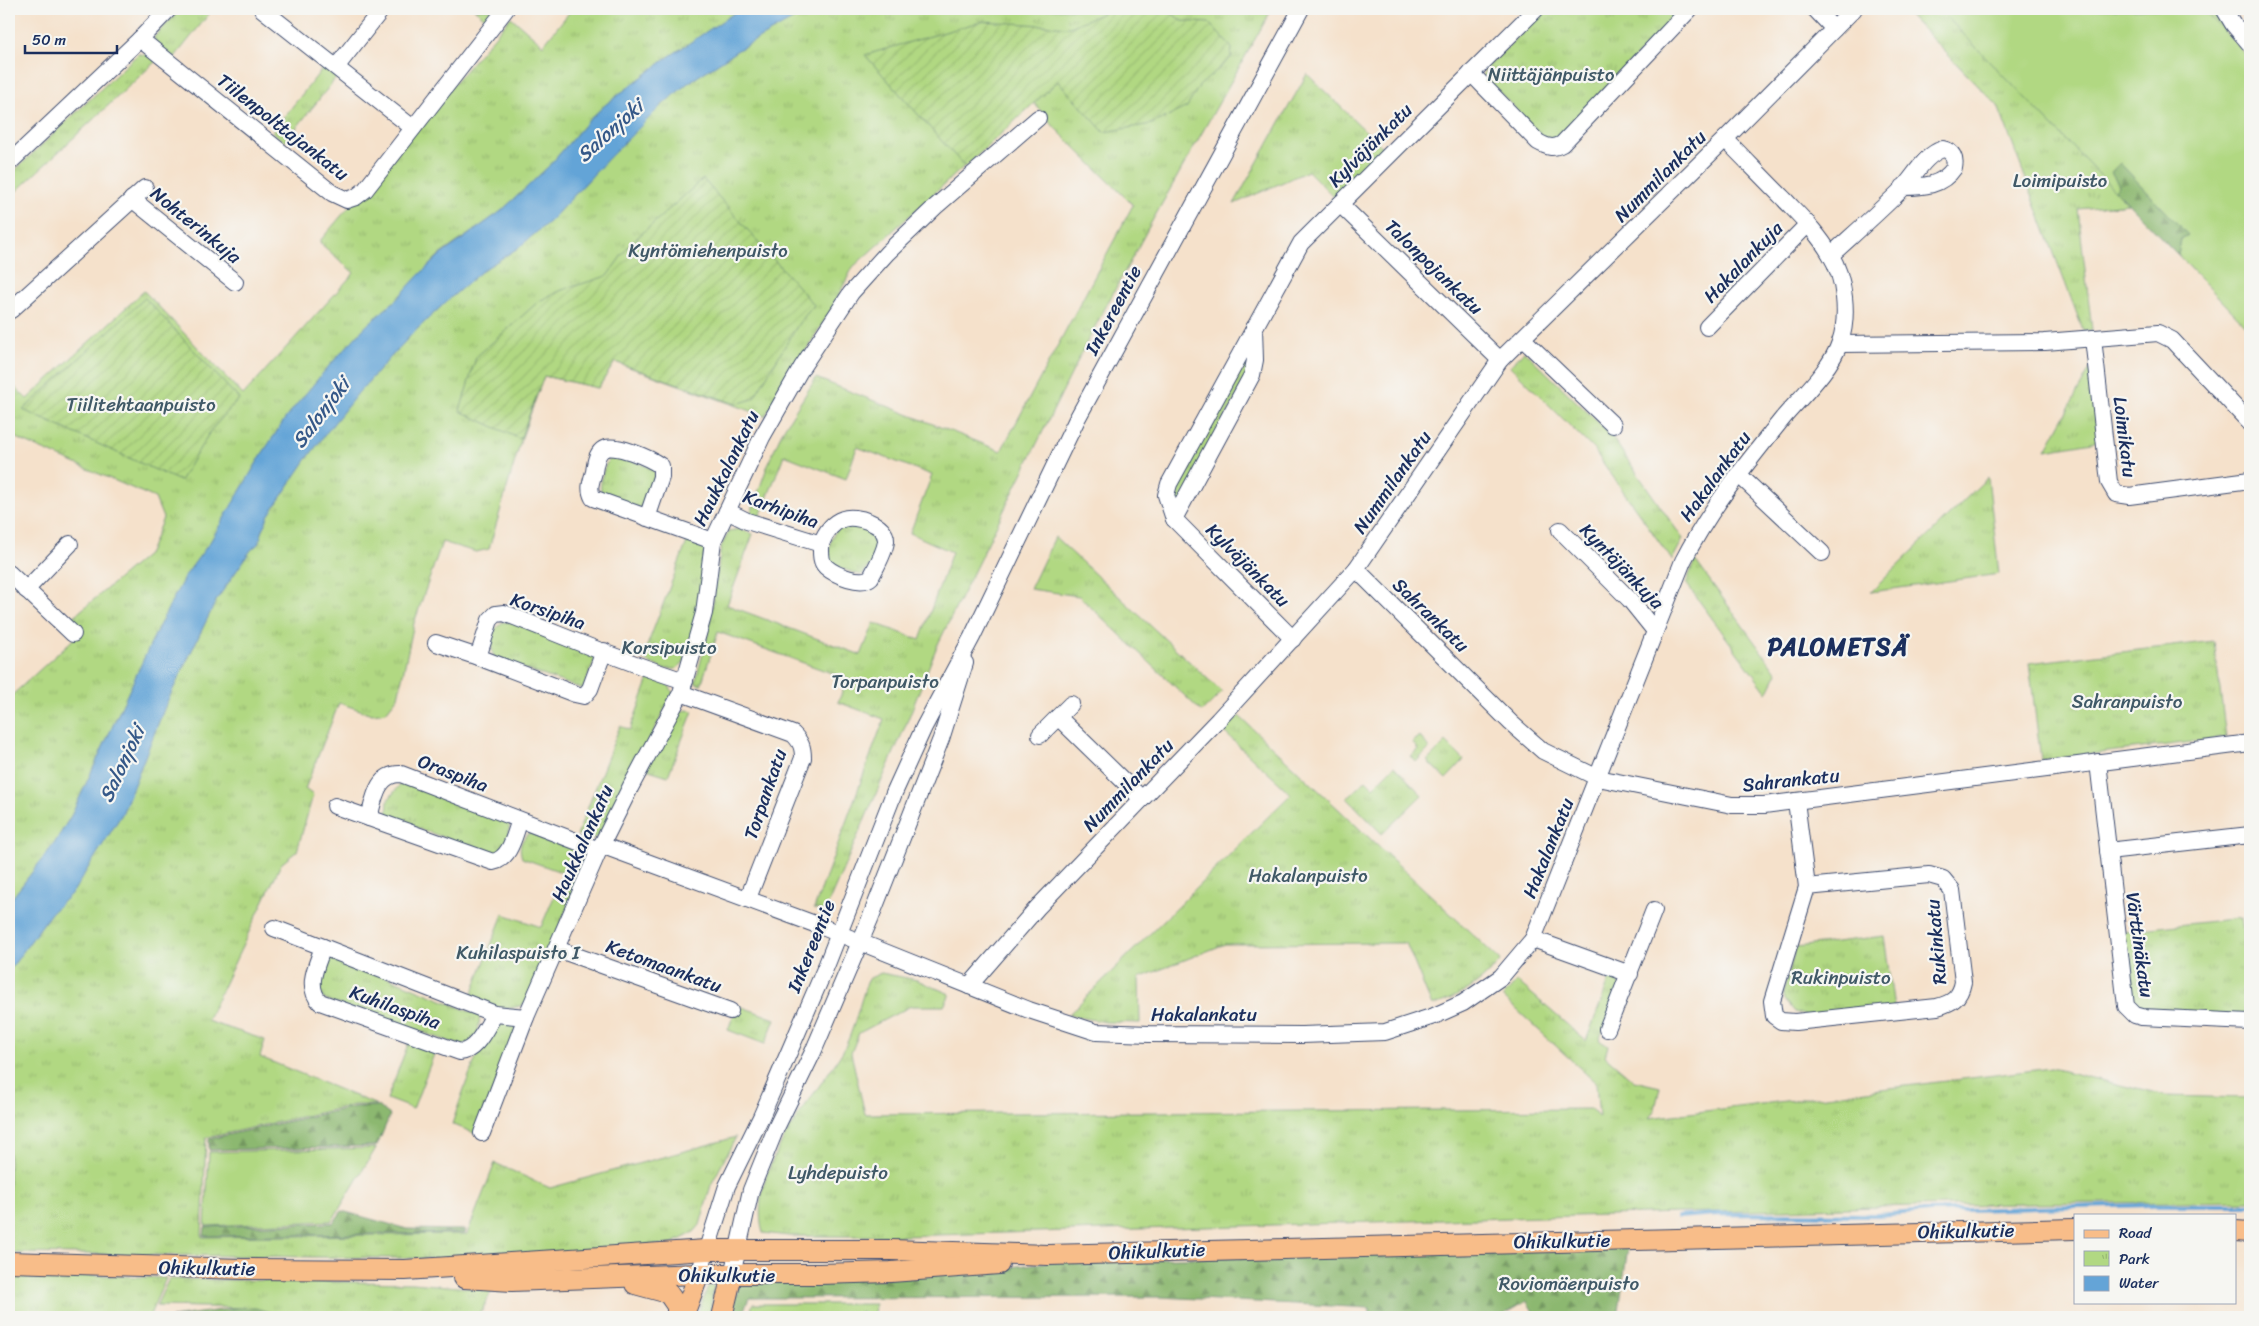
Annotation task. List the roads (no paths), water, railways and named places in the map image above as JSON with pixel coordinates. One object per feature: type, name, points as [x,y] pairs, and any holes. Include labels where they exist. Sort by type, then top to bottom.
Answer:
[{"type":"main road","name":"Ohikulkutie","points":[[9,1262],[242,1269],[405,1270],[706,1250],[891,1250],[1048,1255],[2074,1229]]},
{"type":"main road","points":[[2236,1231],[2250,1232]]},
{"type":"main road","name":"Ohikulkutie","points":[[405,1270],[455,1277],[512,1281],[608,1279],[699,1274],[819,1274],[925,1270],[1006,1263],[1048,1255]]},
{"type":"main road","points":[[683,1317],[699,1274]]},
{"type":"main road","points":[[722,1317],[732,1275]]},
{"type":"main road","points":[[608,1279],[656,1288],[668,1293],[676,1306],[677,1317]]},
{"type":"street","points":[[9,163],[140,39],[169,9]]},
{"type":"street","points":[[262,9],[337,66],[413,128]]},
{"type":"street","points":[[337,66],[382,9]]},
{"type":"street","name":"Tiilenpolttajankatu","points":[[140,39],[339,197],[347,200],[356,197],[365,190],[506,9]]},
{"type":"street","name":"Inkereentie","points":[[699,1274],[727,1186],[761,1117],[906,768],[942,692],[972,637],[1077,419],[1301,9]]},
{"type":"street","name":"Kylväjänkatu","points":[[1293,639],[1174,519],[1252,375],[1255,360],[1254,326],[1301,243],[1536,9]]},
{"type":"street","points":[[1471,73],[1538,142],[1550,147],[1557,147],[1562,144],[1690,9]]},
{"type":"street","points":[[1815,9],[1834,28]]},
{"type":"street","name":"Nummilankatu","points":[[969,986],[1037,908],[1293,639],[1356,569],[1500,360],[1726,139],[1854,9]]},
{"type":"street","points":[[2224,9],[2233,24],[2250,44]]},
{"type":"street","name":"Haukkalankatu","points":[[482,1132],[526,1017],[600,848],[630,786],[683,687],[704,613],[713,541],[762,437],[802,366],[851,293],[887,253],[932,210],[1038,118]]},
{"type":"street","name":"Hakalankatu","points":[[838,933],[1029,1010],[1096,1032],[1315,1035],[1376,1033],[1401,1028],[1463,1004],[1501,977],[1532,938],[1598,778],[1683,561],[1696,536],[1723,493],[1825,367],[1840,344],[1843,329],[1844,302],[1838,271],[1831,255],[1808,224],[1726,139]]},
{"type":"street","name":"Nohterinkuja","points":[[9,308],[11,310],[145,188]]},
{"type":"street","points":[[1831,255],[1904,188]]},
{"type":"street","name":"Nohterinkuja","points":[[132,199],[235,282]]},
{"type":"street","name":"Talonpojankatu","points":[[1340,204],[1500,360]]},
{"type":"street","name":"Hakalankuja","points":[[1707,327],[1808,224]]},
{"type":"street","points":[[1840,344],[2046,342],[2148,332],[2166,336],[2186,354],[2250,423]]},
{"type":"street","name":"Loimikatu","points":[[2093,338],[2109,482],[2116,494],[2129,496],[2250,480]]},
{"type":"street","points":[[1523,339],[1613,424]]},
{"type":"street","points":[[647,518],[661,477],[660,466],[655,462],[618,448],[609,447],[602,450],[597,458],[590,485],[590,492],[593,498],[647,518],[713,541]]},
{"type":"street","points":[[1738,474],[1822,553]]},
{"type":"street","name":"Karhipiha","points":[[727,511],[747,521],[821,544]]},
{"type":"street","name":"Kyntäjänkuja","points":[[1560,530],[1630,600],[1655,631]]},
{"type":"street","points":[[26,590],[70,544]]},
{"type":"street","name":"Sahrankatu","points":[[1356,569],[1526,737],[1543,751],[1598,778],[1732,805],[1756,806],[2250,743]]},
{"type":"street","points":[[9,573],[72,634]]},
{"type":"street","name":"Korsipiha","points":[[478,657],[490,620],[496,614],[504,613],[604,651],[683,687]]},
{"type":"street","name":"Inkereentie","points":[[732,1275],[745,1210],[758,1170],[860,943],[941,740],[972,637]]},
{"type":"street","points":[[436,643],[584,696],[590,689],[604,651]]},
{"type":"street","name":"Torpankatu","points":[[683,687],[793,734],[800,741],[803,748],[803,758],[748,898]]},
{"type":"street","points":[[1040,735],[1071,704]]},
{"type":"street","points":[[1058,717],[1142,799]]},
{"type":"street","name":"Värttinäkatu","points":[[2098,762],[2124,1000],[2130,1011],[2142,1016],[2250,1022]]},
{"type":"street","name":"Oraspiha","points":[[369,818],[378,788],[385,777],[401,774],[520,820],[600,848]]},
{"type":"street","name":"Rukinkatu","points":[[1796,801],[1807,887],[1772,1001],[1774,1016],[1781,1021],[1794,1022],[1937,1007],[1955,1001],[1960,994],[1964,982],[1952,890],[1943,879],[1929,875],[1807,887]]},
{"type":"street","points":[[334,806],[493,862],[501,860],[508,854],[520,820]]},
{"type":"street","points":[[2108,851],[2250,836]]},
{"type":"street","points":[[600,848],[748,898],[838,933]]},
{"type":"street","points":[[1607,1029],[1654,910]]},
{"type":"street","name":"Kuhilaspiha","points":[[274,928],[494,1014],[526,1017]]},
{"type":"street","points":[[1532,938],[1630,974]]},
{"type":"street","name":"Kuhilaspiha","points":[[323,947],[312,983],[314,996],[320,1002],[460,1052],[468,1052],[474,1046],[494,1014]]},
{"type":"street","name":"Ketomaankatu","points":[[557,949],[730,1011]]},
{"type":"water","name":"Salonjoki","points":[[740,9],[812,9],[738,50],[688,83],[662,105],[551,220],[518,248],[483,270],[411,335],[358,393],[330,428],[268,516],[258,544],[251,550],[217,599],[166,704],[122,814],[73,892],[51,913],[9,971],[9,902],[54,844],[72,814],[158,628],[185,576],[210,542],[262,454],[287,416],[328,367],[366,326],[396,300],[439,256],[500,212],[526,188],[550,165],[586,123],[605,105],[667,58]]},
{"type":"waterway","points":[[1678,1217],[1715,1214],[1877,1215],[1929,1211],[2152,1205],[2250,1205]]},
{"type":"district","name":"PALOMETSÄ","points":[[1838,647]]},
{"type":"park label","name":"Niittäjänpuisto","points":[[1551,74]]},
{"type":"park label","name":"Loimipuisto","points":[[2060,180]]},
{"type":"park label","name":"Kyntömiehenpuisto","points":[[708,250]]},
{"type":"park label","name":"Tiilitehtaanpuisto","points":[[141,404]]},
{"type":"park label","name":"Korsipuisto","points":[[669,647]]},
{"type":"park label","name":"Torpanpuisto","points":[[885,681]]},
{"type":"park label","name":"Sahranpuisto","points":[[2127,701]]},
{"type":"park label","name":"Hakalanpuisto","points":[[1308,875]]},
{"type":"park label","name":"Kuhilaspuisto I","points":[[518,952]]},
{"type":"park label","name":"Rukinpuisto","points":[[1841,977]]},
{"type":"park label","name":"Lyhdepuisto","points":[[838,1172]]},
{"type":"park label","name":"Roviomäenpuisto","points":[[1569,1283]]}]
